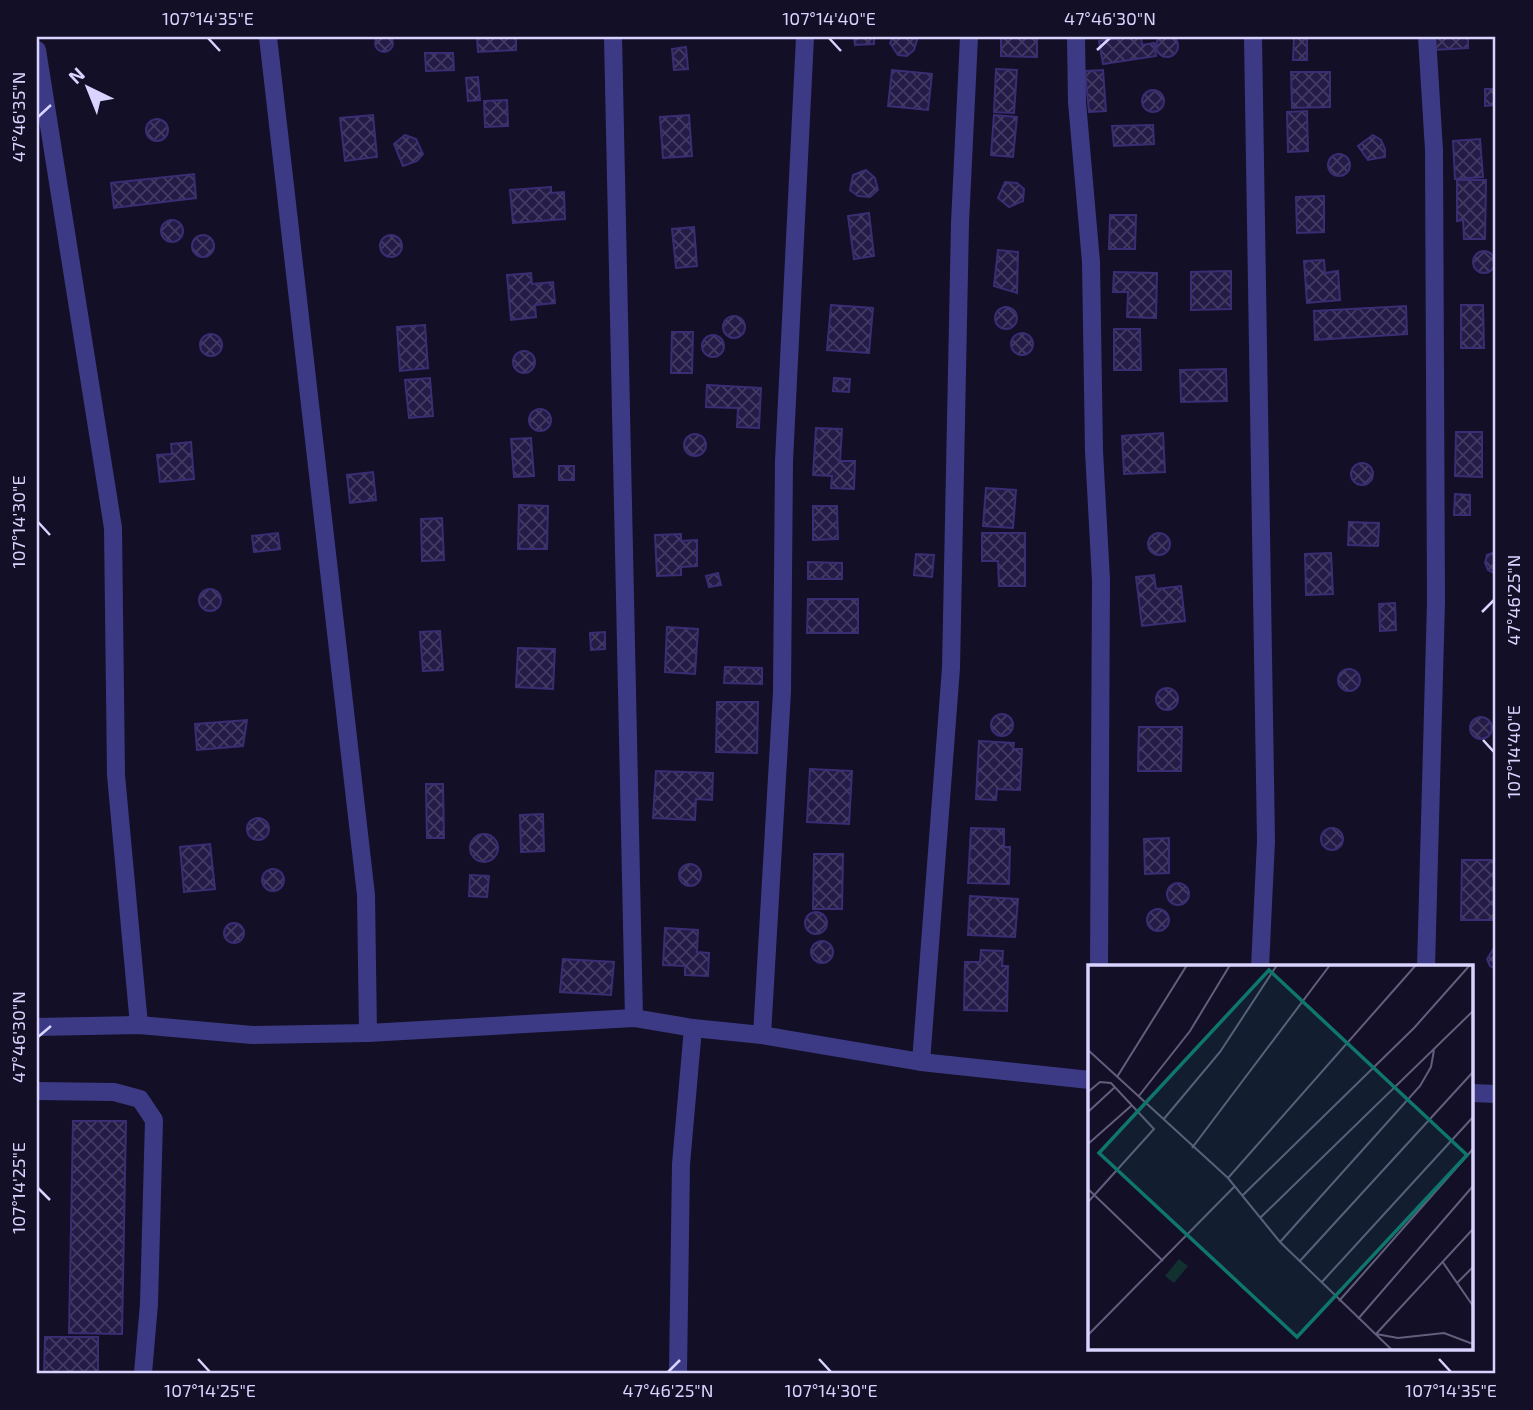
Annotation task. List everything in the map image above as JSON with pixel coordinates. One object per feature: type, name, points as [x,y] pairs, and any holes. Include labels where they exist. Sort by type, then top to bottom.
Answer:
[{"type":"street","points":[[268,37],[366,895],[368,1033]]},
{"type":"street","points":[[613,37],[634,1018]]},
{"type":"street","points":[[762,1035],[782,692],[784,461],[805,37]]},
{"type":"street","points":[[921,1062],[951,668],[960,223],[969,37]]},
{"type":"street","points":[[1076,37],[1077,102],[1091,262],[1094,451],[1101,580],[1099,965]]},
{"type":"street","points":[[1253,37],[1266,841],[1260,965]]},
{"type":"street","points":[[1426,965],[1436,602],[1434,150],[1427,37]]},
{"type":"street","points":[[37,50],[113,528],[116,775],[139,1025]]},
{"type":"street","points":[[37,1027],[139,1025],[252,1035],[368,1033],[634,1018],[762,1035],[921,1062],[1088,1080]]},
{"type":"street","points":[[678,1373],[681,1164],[693,1027]]},
{"type":"street","points":[[37,1091],[114,1092],[141,1100],[155,1120],[149,1304],[143,1373]]},
{"type":"street","points":[[1474,1093],[1496,1094]]},
{"type":"building","points":[[380,34],[388,34],[393,43],[391,50],[380,52],[375,47],[375,39]]},
{"type":"building","points":[[1167,35],[1177,42],[1178,46],[1171,56],[1167,57],[1157,50],[1156,46],[1163,36]]},
{"type":"building","points":[[477,37],[516,37],[516,50],[478,52]]},
{"type":"building","points":[[854,37],[874,37],[874,44],[855,45]]},
{"type":"building","points":[[893,37],[914,37],[917,40],[914,50],[907,56],[898,55],[890,43]]},
{"type":"building","points":[[1001,37],[1037,37],[1037,57],[1001,56]]},
{"type":"building","points":[[1141,37],[1142,45],[1154,43],[1156,56],[1103,64],[1099,41]]},
{"type":"building","points":[[1294,37],[1307,37],[1307,60],[1293,60]]},
{"type":"building","points":[[1432,37],[1468,37],[1468,48],[1433,50]]},
{"type":"building","points":[[686,47],[688,69],[674,70],[672,49]]},
{"type":"building","points":[[425,53],[453,53],[454,70],[426,71]]},
{"type":"building","points":[[996,69],[1017,70],[1014,113],[994,112]]},
{"type":"building","points":[[892,70],[932,74],[928,110],[888,106]]},
{"type":"building","points":[[1103,70],[1106,111],[1089,112],[1085,71]]},
{"type":"building","points":[[1291,72],[1330,72],[1330,107],[1292,108]]},
{"type":"building","points":[[478,77],[480,100],[468,101],[466,78]]},
{"type":"building","points":[[1485,89],[1496,89],[1496,105],[1485,106]]},
{"type":"building","points":[[1153,90],[1161,93],[1164,101],[1161,109],[1153,112],[1145,109],[1142,101],[1145,93]]},
{"type":"building","points":[[507,100],[508,126],[485,127],[484,101]]},
{"type":"building","points":[[1307,111],[1308,151],[1288,152],[1287,112]]},
{"type":"building","points":[[373,115],[377,157],[345,161],[340,118]]},
{"type":"building","points":[[689,115],[692,156],[663,158],[660,117]]},
{"type":"building","points":[[994,115],[1017,117],[1013,157],[991,155]]},
{"type":"building","points":[[157,119],[167,126],[168,130],[161,140],[157,141],[147,134],[146,130],[153,120]]},
{"type":"building","points":[[1153,125],[1154,144],[1114,146],[1112,126]]},
{"type":"building","points":[[405,135],[416,139],[423,154],[417,161],[403,166],[394,144]]},
{"type":"building","points":[[1373,135],[1381,140],[1385,157],[1368,160],[1358,146]]},
{"type":"building","points":[[1480,139],[1483,177],[1455,179],[1453,141]]},
{"type":"building","points":[[1339,154],[1347,157],[1350,165],[1347,173],[1339,176],[1331,173],[1328,165],[1331,157]]},
{"type":"building","points":[[866,170],[875,178],[878,190],[870,197],[858,196],[850,190],[853,175]]},
{"type":"building","points":[[194,174],[196,198],[114,208],[111,183]]},
{"type":"building","points":[[1457,180],[1486,180],[1485,239],[1464,239],[1463,220],[1457,221]]},
{"type":"building","points":[[1005,182],[1017,183],[1024,189],[1023,201],[1009,207],[998,198]]},
{"type":"building","points":[[551,187],[551,193],[564,192],[565,219],[513,223],[510,190]]},
{"type":"building","points":[[1324,196],[1324,232],[1297,233],[1296,197]]},
{"type":"building","points":[[869,213],[874,256],[854,259],[848,216]]},
{"type":"building","points":[[1110,215],[1136,215],[1135,249],[1109,249]]},
{"type":"building","points":[[172,220],[182,227],[183,231],[176,241],[172,242],[162,235],[161,231],[168,221]]},
{"type":"building","points":[[694,227],[697,266],[676,268],[672,229]]},
{"type":"building","points":[[203,235],[213,242],[214,246],[207,256],[203,257],[193,250],[192,246],[199,236]]},
{"type":"building","points":[[391,235],[399,238],[402,246],[399,254],[391,257],[383,254],[380,246],[383,238]]},
{"type":"building","points":[[998,250],[1018,252],[1017,293],[994,286]]},
{"type":"building","points":[[1484,251],[1492,254],[1495,262],[1492,270],[1484,273],[1476,270],[1473,262],[1476,254]]},
{"type":"building","points":[[1324,260],[1325,273],[1338,271],[1340,300],[1307,303],[1304,261]]},
{"type":"building","points":[[1231,271],[1231,309],[1191,310],[1191,272]]},
{"type":"building","points":[[1114,272],[1157,273],[1156,318],[1127,317],[1128,292],[1113,292]]},
{"type":"building","points":[[531,273],[532,284],[553,282],[555,303],[535,305],[536,317],[511,320],[507,275]]},
{"type":"building","points":[[831,305],[873,308],[869,353],[827,350]]},
{"type":"building","points":[[1461,305],[1483,305],[1484,348],[1461,348]]},
{"type":"building","points":[[1406,306],[1407,334],[1315,340],[1314,311]]},
{"type":"building","points":[[1006,307],[1014,310],[1017,318],[1014,326],[1006,329],[998,326],[995,318],[998,310]]},
{"type":"building","points":[[734,316],[742,319],[745,327],[742,335],[734,338],[726,335],[723,327],[726,319]]},
{"type":"building","points":[[425,325],[428,368],[400,371],[397,327]]},
{"type":"building","points":[[1114,329],[1140,329],[1141,370],[1114,370]]},
{"type":"building","points":[[672,332],[693,332],[692,373],[671,373]]},
{"type":"building","points":[[1022,333],[1030,336],[1033,344],[1030,352],[1022,355],[1014,352],[1011,344],[1014,336]]},
{"type":"building","points":[[211,334],[221,341],[222,345],[215,355],[211,356],[201,349],[200,345],[207,335]]},
{"type":"building","points":[[713,335],[721,338],[724,346],[721,354],[713,357],[705,354],[702,346],[705,338]]},
{"type":"building","points":[[524,351],[532,354],[535,362],[532,370],[524,373],[516,370],[513,362],[516,354]]},
{"type":"building","points":[[1226,369],[1227,401],[1181,402],[1180,370]]},
{"type":"building","points":[[430,378],[433,416],[409,418],[405,380]]},
{"type":"building","points":[[834,378],[850,379],[849,392],[833,391]]},
{"type":"building","points":[[707,385],[761,388],[759,428],[737,427],[738,408],[706,407]]},
{"type":"building","points":[[540,409],[548,412],[551,420],[548,428],[540,431],[532,428],[529,420],[532,412]]},
{"type":"building","points":[[816,428],[842,429],[840,461],[855,461],[854,489],[831,488],[832,476],[813,475]]},
{"type":"building","points":[[1456,432],[1482,432],[1482,477],[1455,476]]},
{"type":"building","points":[[1163,433],[1165,472],[1124,474],[1122,436]]},
{"type":"building","points":[[695,434],[703,437],[706,445],[703,453],[695,456],[687,453],[684,445],[687,437]]},
{"type":"building","points":[[531,438],[534,476],[514,477],[511,439]]},
{"type":"building","points":[[191,442],[194,479],[160,482],[157,455],[172,454],[171,444]]},
{"type":"building","points":[[1362,463],[1370,466],[1373,474],[1370,482],[1362,485],[1354,482],[1351,474],[1354,466]]},
{"type":"building","points":[[559,466],[574,466],[574,480],[559,480]]},
{"type":"building","points":[[373,472],[376,500],[350,503],[347,475]]},
{"type":"building","points":[[986,488],[1016,490],[1013,528],[983,526]]},
{"type":"building","points":[[1455,494],[1470,495],[1470,515],[1454,515]]},
{"type":"building","points":[[519,505],[548,506],[547,549],[518,549]]},
{"type":"building","points":[[813,506],[837,506],[838,539],[813,540]]},
{"type":"building","points":[[442,518],[444,560],[422,561],[421,519]]},
{"type":"building","points":[[1349,522],[1379,523],[1378,546],[1348,545]]},
{"type":"building","points":[[278,533],[280,549],[254,552],[252,536]]},
{"type":"building","points":[[982,533],[1025,533],[1025,586],[999,586],[998,561],[982,561]]},
{"type":"building","points":[[1159,533],[1167,536],[1170,544],[1167,552],[1159,555],[1151,552],[1148,544],[1151,536]]},
{"type":"building","points":[[681,534],[681,541],[697,540],[697,566],[681,567],[681,575],[657,576],[655,535]]},
{"type":"building","points":[[1496,552],[1496,574],[1488,570],[1485,563],[1487,555]]},
{"type":"building","points":[[1331,553],[1333,594],[1306,595],[1305,554]]},
{"type":"building","points":[[916,554],[934,555],[932,577],[914,575]]},
{"type":"building","points":[[808,562],[842,563],[842,579],[808,579]]},
{"type":"building","points":[[718,573],[721,585],[709,587],[706,576]]},
{"type":"building","points":[[1154,575],[1156,589],[1181,586],[1185,621],[1142,626],[1136,577]]},
{"type":"building","points":[[210,589],[220,596],[221,600],[214,610],[210,611],[200,604],[199,600],[206,590]]},
{"type":"building","points":[[808,599],[858,599],[858,633],[807,633]]},
{"type":"building","points":[[1395,603],[1396,630],[1380,631],[1379,604]]},
{"type":"building","points":[[667,627],[698,629],[695,674],[665,672]]},
{"type":"building","points":[[440,631],[443,670],[423,671],[420,632]]},
{"type":"building","points":[[605,632],[605,649],[591,650],[590,633]]},
{"type":"building","points":[[518,648],[555,649],[553,689],[516,687]]},
{"type":"building","points":[[725,667],[762,668],[762,684],[724,683]]},
{"type":"building","points":[[1349,669],[1357,672],[1360,680],[1357,688],[1349,691],[1341,688],[1338,680],[1341,672]]},
{"type":"building","points":[[1167,688],[1175,691],[1178,699],[1175,707],[1167,710],[1159,707],[1156,699],[1159,691]]},
{"type":"building","points":[[717,702],[758,702],[757,753],[716,752]]},
{"type":"building","points":[[1002,714],[1010,717],[1013,725],[1010,733],[1002,736],[994,733],[991,725],[994,717]]},
{"type":"building","points":[[1481,717],[1489,720],[1492,728],[1489,736],[1481,739],[1473,736],[1470,728],[1473,720]]},
{"type":"building","points":[[247,720],[243,746],[197,750],[195,724]]},
{"type":"building","points":[[1139,727],[1182,727],[1181,771],[1138,771]]},
{"type":"building","points":[[979,741],[1014,743],[1013,749],[1022,749],[1020,790],[997,789],[996,800],[976,799]]},
{"type":"building","points":[[810,769],[852,771],[849,824],[807,822]]},
{"type":"building","points":[[656,771],[713,773],[712,800],[696,799],[695,820],[653,818]]},
{"type":"building","points":[[426,784],[443,784],[444,838],[427,838]]},
{"type":"building","points":[[543,814],[544,851],[521,852],[520,815]]},
{"type":"building","points":[[258,818],[266,821],[269,829],[266,837],[258,840],[250,837],[247,829],[250,821]]},
{"type":"building","points":[[971,828],[1004,829],[1004,847],[1010,847],[1009,884],[968,883]]},
{"type":"building","points":[[1332,828],[1340,831],[1343,839],[1340,847],[1332,850],[1324,847],[1321,839],[1324,831]]},
{"type":"building","points":[[484,834],[494,838],[498,848],[494,858],[484,862],[474,858],[470,848],[474,838]]},
{"type":"building","points":[[1169,838],[1169,873],[1145,874],[1144,839]]},
{"type":"building","points":[[210,844],[215,889],[184,892],[180,847]]},
{"type":"building","points":[[814,854],[843,854],[842,909],[813,909]]},
{"type":"building","points":[[1462,860],[1496,860],[1496,920],[1461,920]]},
{"type":"building","points":[[690,864],[698,867],[701,875],[698,883],[690,886],[682,883],[679,875],[682,867]]},
{"type":"building","points":[[273,869],[281,872],[284,880],[281,888],[273,891],[265,888],[262,880],[265,872]]},
{"type":"building","points":[[470,875],[489,876],[487,897],[469,896]]},
{"type":"building","points":[[1178,883],[1186,886],[1189,894],[1186,902],[1178,905],[1170,902],[1167,894],[1170,886]]},
{"type":"building","points":[[970,896],[1018,899],[1015,937],[968,935]]},
{"type":"building","points":[[1158,909],[1166,912],[1169,920],[1166,928],[1158,931],[1150,928],[1147,920],[1150,912]]},
{"type":"building","points":[[816,912],[824,915],[827,923],[824,931],[816,934],[808,931],[805,923],[808,915]]},
{"type":"building","points":[[234,923],[241,926],[244,933],[241,940],[234,943],[227,940],[224,933],[227,926]]},
{"type":"building","points":[[665,928],[698,930],[697,952],[709,953],[708,976],[685,975],[685,966],[663,965]]},
{"type":"building","points":[[822,941],[830,944],[833,952],[830,960],[822,963],[814,960],[811,952],[814,944]]},
{"type":"building","points":[[1494,948],[1496,969],[1490,966],[1487,959]]},
{"type":"building","points":[[981,950],[1003,951],[1002,966],[1008,966],[1007,1011],[964,1010],[965,962],[980,962]]},
{"type":"building","points":[[563,959],[614,962],[611,995],[560,992]]},
{"type":"building","points":[[73,1121],[126,1121],[122,1334],[69,1333]]},
{"type":"building","points":[[45,1337],[98,1337],[98,1373],[44,1373]]}]
